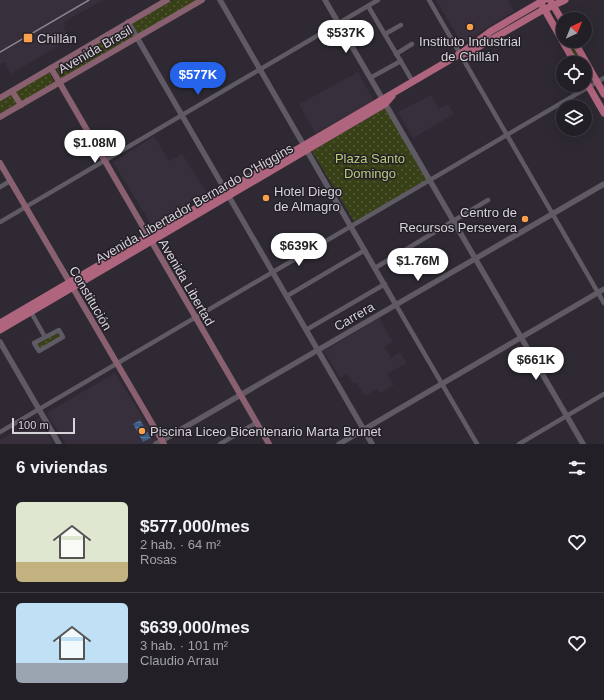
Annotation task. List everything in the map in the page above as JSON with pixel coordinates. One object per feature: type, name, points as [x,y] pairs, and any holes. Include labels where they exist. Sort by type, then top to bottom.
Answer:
[{"type":"main road","name":"Avenida Brasil","points":[[0,98],[167,0]]},
{"type":"main road","name":"Avenida Brasil","points":[[0,117],[202,0]]},
{"type":"main road","name":"Avenida Libertador Bernardo O'Higgins","points":[[460,54],[468,53],[544,9],[552,2],[565,0]]},
{"type":"main road","name":"Avenida Libertador Bernardo O'Higgins","points":[[0,323],[71,285],[227,194],[460,54],[491,31],[541,1]]},
{"type":"main road","points":[[541,1],[571,56]]},
{"type":"main road","points":[[552,2],[558,12]]},
{"type":"main road","points":[[579,48],[601,80],[604,94]]},
{"type":"main road","name":"Avenida Libertad","points":[[51,68],[58,83],[269,444]]},
{"type":"main road","points":[[12,91],[21,105]]},
{"type":"main road","points":[[591,92],[604,113]]},
{"type":"main road","name":"Constitución","points":[[0,163],[117,364],[161,443]]},
{"type":"main road","name":"Avenida Libertador Bernardo O'Higgins","points":[[0,330],[31,312],[71,285]]},
{"type":"street","points":[[220,0],[477,444]]},
{"type":"street","points":[[325,0],[474,259],[583,444]]},
{"type":"street","points":[[0,222],[378,0]]},
{"type":"street","points":[[429,0],[604,303]]},
{"type":"street","points":[[368,6],[413,82]]},
{"type":"street","points":[[128,22],[372,444]]},
{"type":"street","points":[[385,34],[401,25]]},
{"type":"street","points":[[396,54],[412,44]]},
{"type":"street","points":[[370,78],[401,61]]},
{"type":"street","points":[[592,86],[601,80]]},
{"type":"street","points":[[0,432],[582,92]]},
{"type":"street","points":[[0,187],[10,180]]},
{"type":"street","name":"Carrera","points":[[161,443],[240,395],[604,184]]},
{"type":"street","points":[[375,268],[488,200]]},
{"type":"street","points":[[287,296],[365,250]]},
{"type":"street","points":[[306,330],[385,284]]},
{"type":"street","points":[[339,444],[604,289]]},
{"type":"street","points":[[31,312],[45,337]]},
{"type":"street","points":[[59,330],[63,337],[39,351],[34,343],[45,337],[59,330]]},
{"type":"street","points":[[0,342],[59,444]]},
{"type":"street","points":[[519,444],[604,394]]},
{"type":"street","points":[[220,444],[256,423]]},
{"type":"shaded area","points":[[0,0],[103,0],[64,22],[66,26],[63,28],[70,39],[11,74],[4,62],[0,64]]},
{"type":"shaded area","name":"Instituto Industrial de Chillán","points":[[436,0],[508,0],[514,11],[462,44]]},
{"type":"shaded area","points":[[358,72],[374,101],[315,133],[299,104]]},
{"type":"shaded area","points":[[431,95],[439,109],[448,104],[454,114],[413,138],[398,112]]},
{"type":"shaded area","points":[[154,136],[169,161],[182,154],[207,193],[152,226],[113,162]]},
{"type":"shaded area","points":[[379,318],[393,342],[385,347],[391,358],[400,352],[407,363],[387,374],[394,385],[380,393],[377,389],[365,396],[356,382],[353,384],[347,374],[340,378],[324,351]]},
{"type":"shaded area","points":[[115,373],[156,439],[156,442],[152,444],[66,444],[47,414],[48,412]]},
{"type":"shaded area","points":[[39,418],[54,444],[0,444],[0,440]]},
{"type":"green space","points":[[173,0],[198,0],[138,34],[131,24]]},
{"type":"green space","points":[[128,26],[134,36],[61,79],[56,68]]},
{"type":"green space","points":[[569,48],[577,48],[581,56],[574,56]]},
{"type":"green space","points":[[49,72],[55,83],[0,113],[0,100]]},
{"type":"green space","name":"Plaza Santo Domingo","points":[[385,108],[428,181],[355,223],[312,151]]},
{"type":"green space","points":[[59,331],[62,336],[39,349],[36,344]]},
{"type":"water","name":"Piscina Liceo Bicentenario Marta Brunet","points":[[140,420],[151,438],[143,442],[133,424]]},
{"type":"railway","points":[[0,52],[89,0]]},
{"type":"place","name":"Instituto Industrial de Chillán","points":[[470,27]]},
{"type":"place","name":"Chillán","points":[[28,38]]},
{"type":"place","name":"Hotel Diego de Almagro","points":[[266,198]]},
{"type":"place","name":"Centro de Recursos Persevera","points":[[525,219]]},
{"type":"place","name":"Piscina Liceo Bicentenario Marta Brunet","points":[[142,431]]}]
